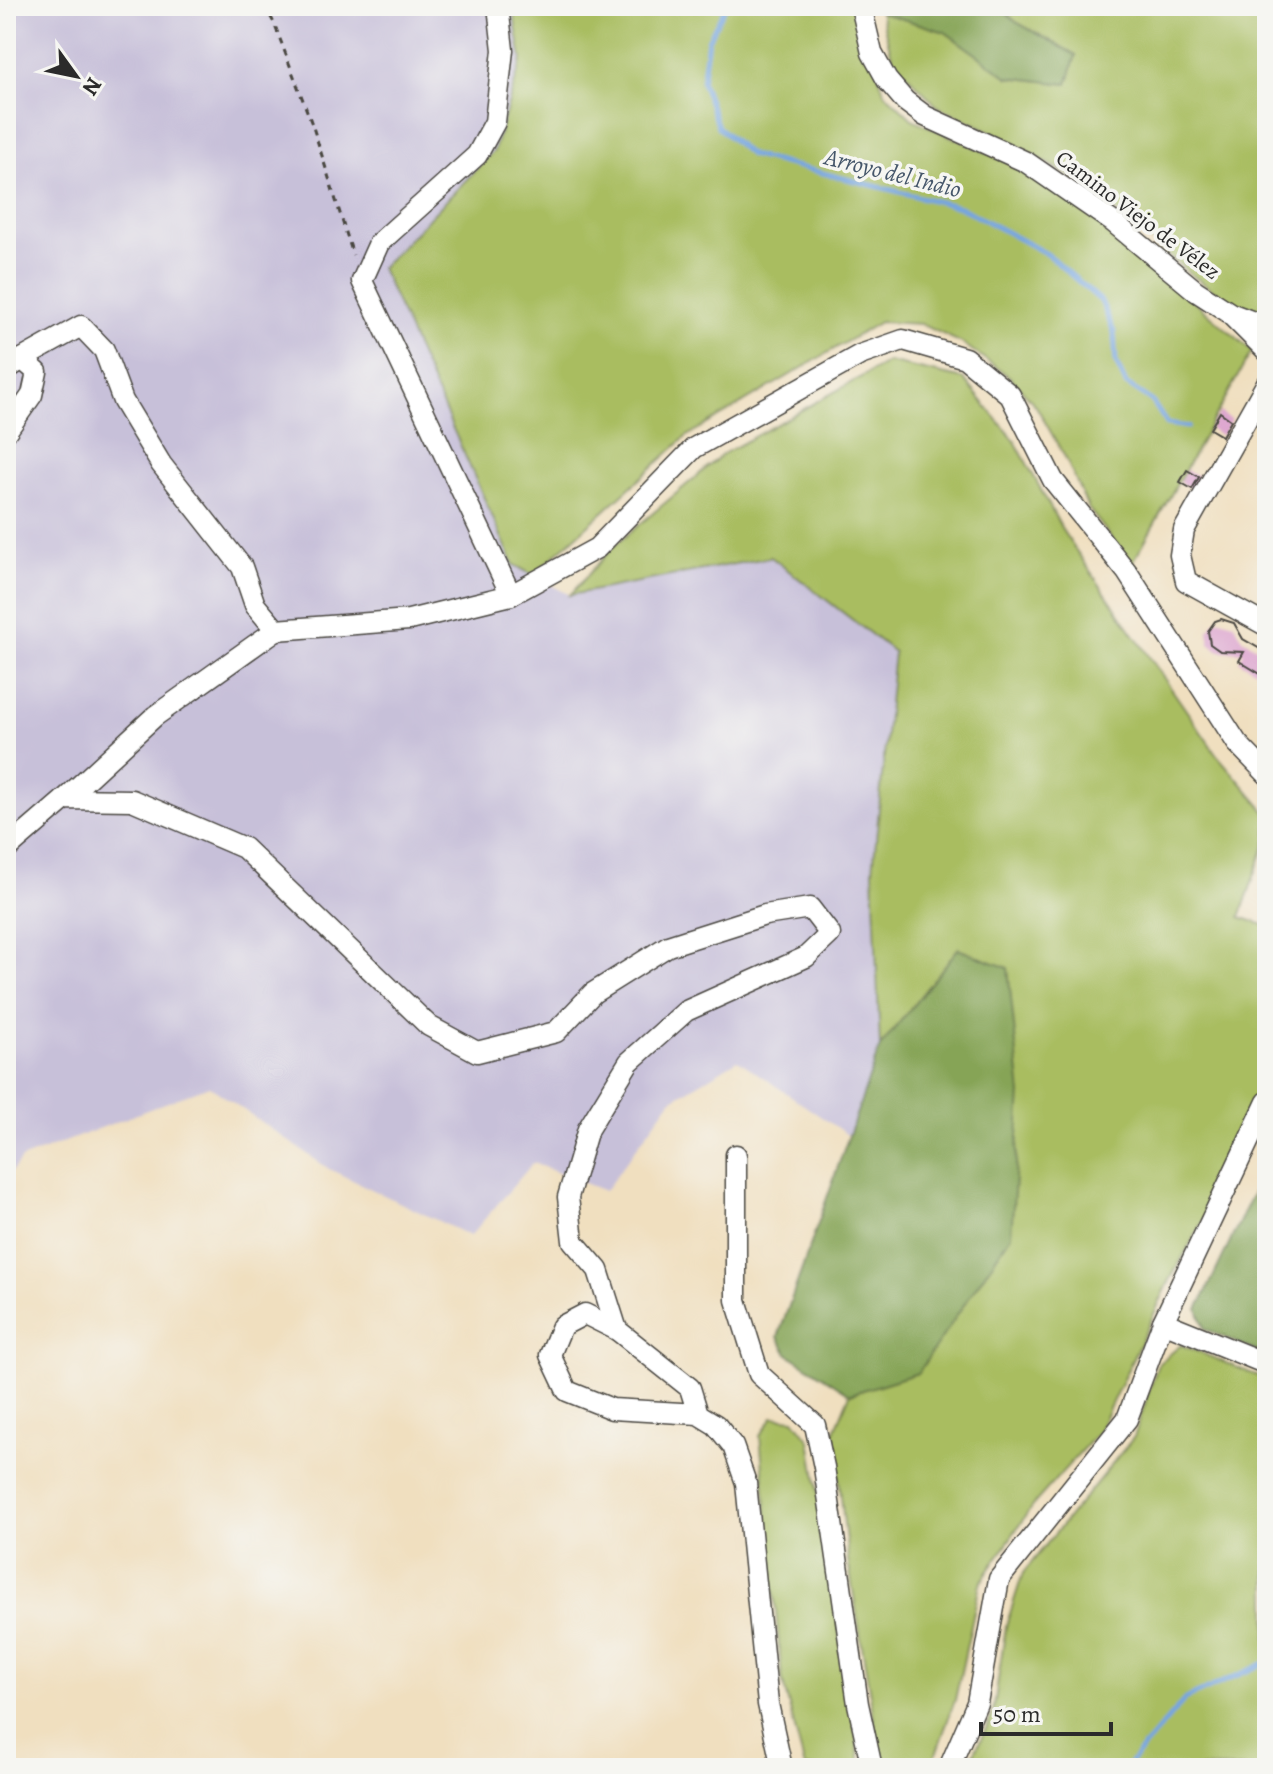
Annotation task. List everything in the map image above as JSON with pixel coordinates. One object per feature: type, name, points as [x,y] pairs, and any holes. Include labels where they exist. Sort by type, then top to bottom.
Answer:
[{"type":"street","points":[[498,6],[503,50],[495,122],[477,155],[379,243],[362,281],[511,595]]},
{"type":"street","name":"Camino Viejo de Vélez","points":[[861,6],[872,53],[887,80],[905,101],[925,116],[1026,162],[1113,222],[1196,291],[1230,313],[1267,327]]},
{"type":"street","points":[[1230,313],[1267,351]]},
{"type":"street","points":[[14,364],[81,326],[104,350],[123,401],[161,464],[242,567],[255,605],[276,630]]},
{"type":"street","points":[[6,850],[155,716],[276,630],[409,620],[511,595],[597,548],[694,448],[860,355],[903,340],[965,358],[1010,395],[1053,480],[1127,572],[1237,743],[1267,774]]},
{"type":"street","points":[[6,432],[32,395],[37,372],[14,364]]},
{"type":"street","points":[[1267,383],[1184,530],[1180,555],[1186,581],[1267,626]]},
{"type":"street","points":[[65,799],[132,800],[244,848],[429,1026],[477,1052],[556,1032],[593,993],[668,946],[765,915],[810,908],[830,934],[806,957],[686,1011],[629,1062],[588,1129],[568,1197],[573,1241],[598,1270],[617,1330]]},
{"type":"street","points":[[949,1768],[977,1703],[999,1579],[1127,1419],[1163,1322],[1267,1102]]},
{"type":"street","points":[[736,1155],[736,1300],[759,1374],[815,1425],[824,1467],[858,1704],[872,1768]]},
{"type":"street","points":[[698,1414],[690,1388],[617,1330],[585,1314],[562,1326],[550,1355],[567,1391],[612,1409],[698,1414],[716,1425],[733,1446],[746,1483],[768,1704],[782,1768]]},
{"type":"street","points":[[1163,1322],[1267,1364]]},
{"type":"path","points":[[265,6],[313,127],[362,281]]},
{"type":"shaded area","points":[[6,6],[512,6],[522,59],[494,152],[381,268],[514,565],[570,595],[771,557],[894,652],[873,871],[880,1047],[849,1136],[738,1060],[671,1100],[605,1191],[533,1163],[470,1236],[329,1169],[209,1086],[21,1159],[6,1179]]},
{"type":"green space","points":[[512,6],[857,6],[884,92],[912,119],[1027,171],[1113,232],[1252,351],[1132,564],[1088,508],[1066,459],[1036,406],[1010,377],[962,343],[921,324],[880,322],[687,436],[533,575],[514,565],[381,268],[494,151],[522,59]]},
{"type":"green space","points":[[879,6],[998,6],[1016,22],[1076,55],[1067,84],[1008,77],[945,32],[880,12]]},
{"type":"green space","points":[[998,6],[1267,6],[1267,320],[1247,313],[1193,276],[1087,186],[1003,137],[937,106],[893,60],[880,12],[945,31],[1008,77],[1067,84],[1076,55],[1016,22]]},
{"type":"green space","points":[[888,362],[964,379],[1015,441],[1064,533],[1217,755],[1267,813],[1267,839],[1240,917],[1267,926],[1267,1076],[1218,1194],[1170,1280],[1098,1432],[1032,1506],[980,1584],[955,1700],[931,1768],[882,1768],[848,1560],[834,1433],[850,1394],[918,1373],[958,949],[880,1047],[873,871],[894,652],[771,557],[570,595],[614,546],[723,454]]},
{"type":"green space","points":[[958,949],[1008,968],[1021,1094],[1011,1235],[918,1373],[850,1394],[788,1354],[778,1337],[880,1047]]},
{"type":"green space","points":[[1267,1164],[1267,1356],[1205,1329],[1198,1309]]},
{"type":"green space","points":[[1181,1345],[1258,1376],[1267,1385],[1267,1768],[967,1768],[993,1714],[1006,1626],[1023,1573],[1134,1437],[1158,1364]]},
{"type":"green space","points":[[773,1417],[794,1419],[810,1440],[861,1768],[805,1768],[782,1679],[760,1436]]},
{"type":"building","points":[[1220,412],[1231,420],[1222,436],[1210,429]]},
{"type":"building","points":[[1187,470],[1199,477],[1192,489],[1180,482]]},
{"type":"building","points":[[1221,619],[1234,623],[1243,639],[1267,653],[1267,678],[1239,661],[1244,652],[1220,651],[1210,644],[1208,631],[1215,621]]},
{"type":"waterway","name":"Arroyo del Indio","points":[[726,6],[708,40],[702,82],[718,127],[750,155],[960,207],[1047,254],[1101,301],[1114,332],[1116,363],[1126,384],[1152,401],[1167,424],[1188,427]]},
{"type":"waterway","name":"Arroyo del Indio","points":[[1126,1768],[1185,1699],[1267,1662]]}]
